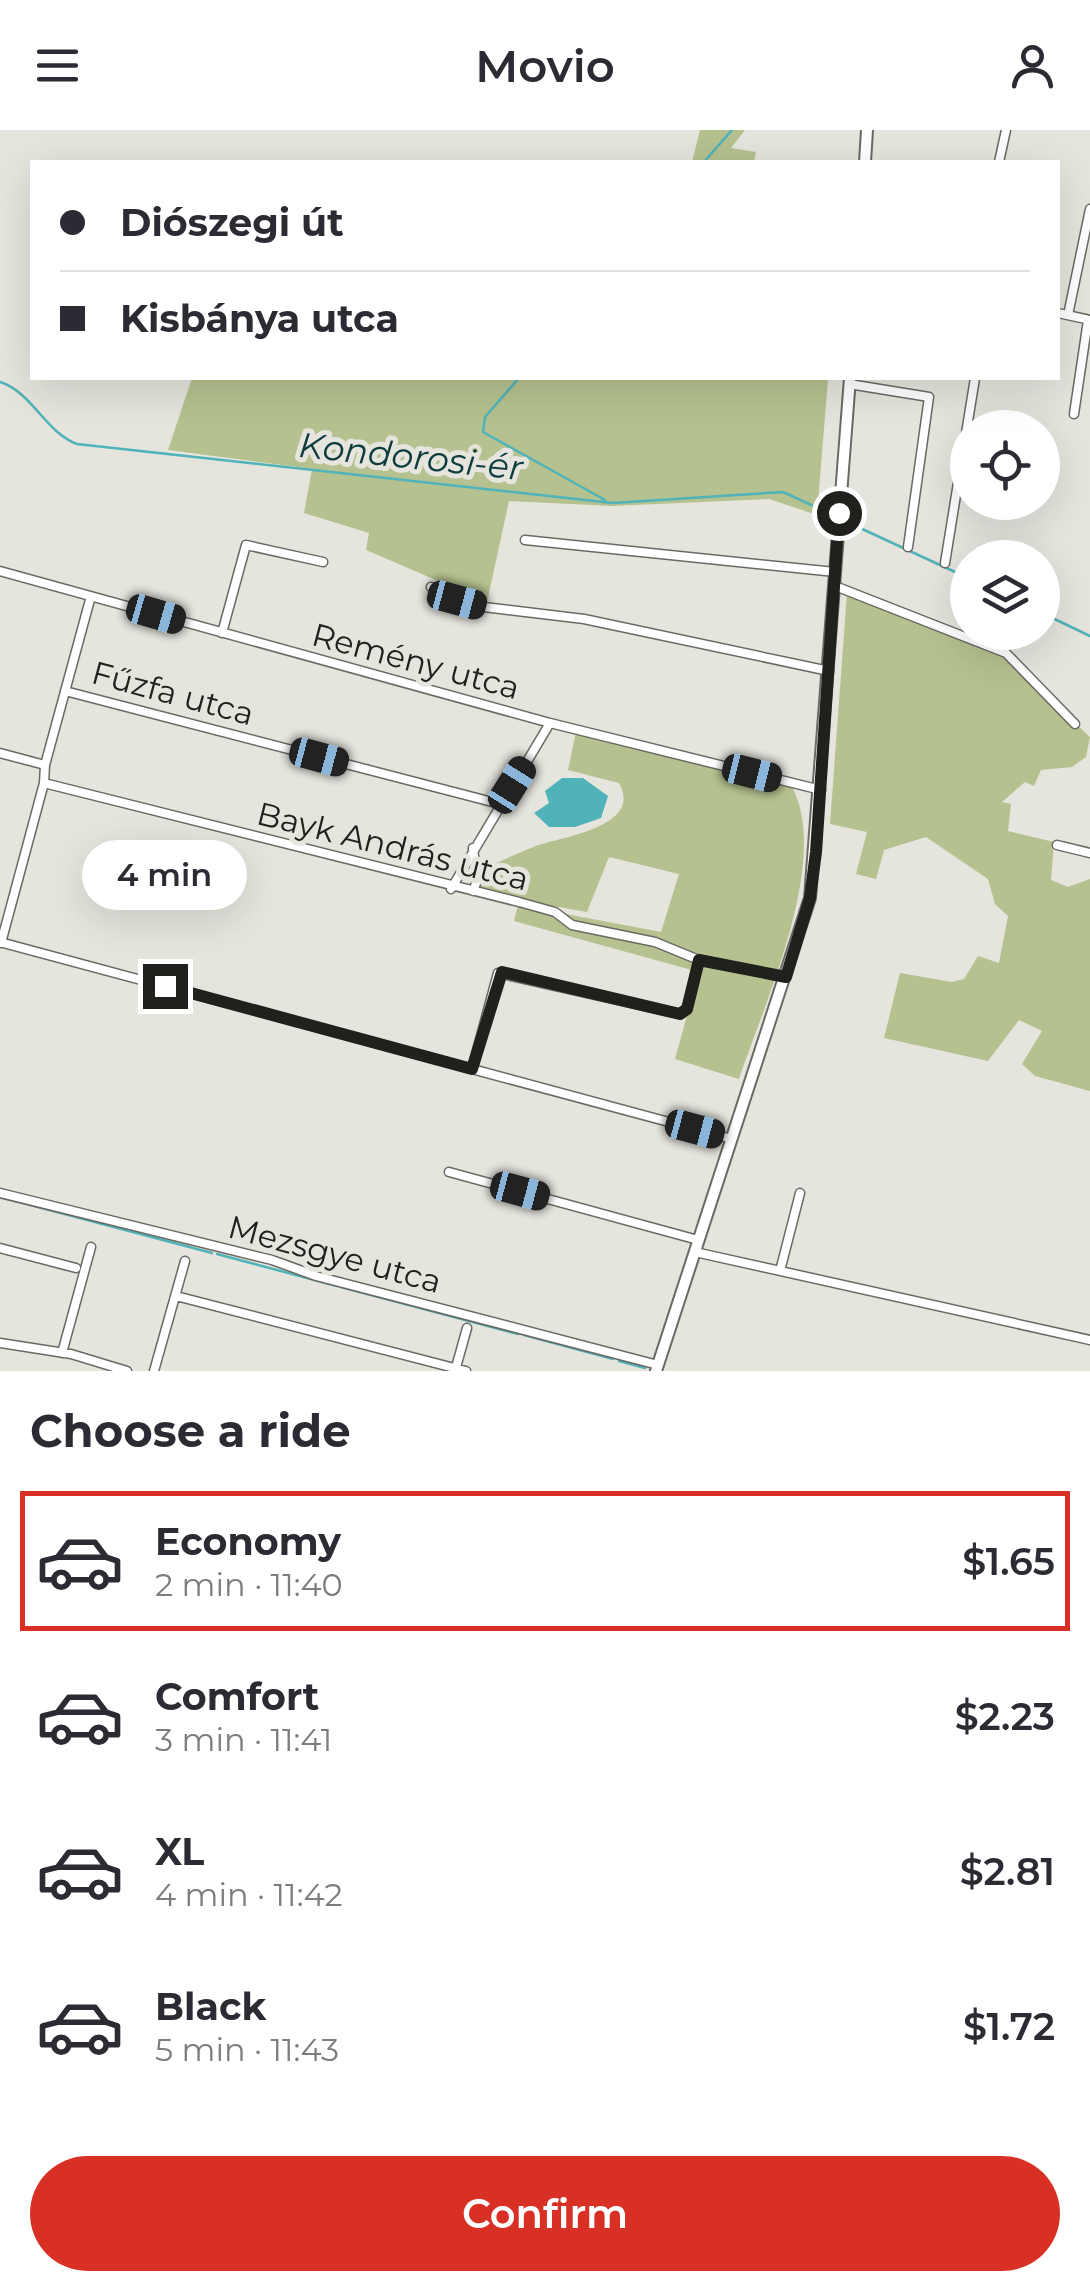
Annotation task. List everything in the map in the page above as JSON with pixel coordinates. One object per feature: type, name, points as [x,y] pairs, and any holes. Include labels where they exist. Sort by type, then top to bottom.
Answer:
[{"type":"main road","points":[[865,160],[867,130]]},
{"type":"main road","points":[[657,1368],[810,898],[849,381]]},
{"type":"street","points":[[999,160],[1006,130]]},
{"type":"street","points":[[1074,414],[1089,320],[1063,314],[1090,209]]},
{"type":"street","points":[[945,563],[974,380]]},
{"type":"street","points":[[849,381],[930,397],[908,547]]},
{"type":"street","points":[[525,540],[835,572]]},
{"type":"street","points":[[222,633],[246,545],[323,562]]},
{"type":"street","name":"Remény utca","points":[[0,571],[550,723],[821,790]]},
{"type":"street","points":[[431,586],[484,607],[584,619],[829,671]]},
{"type":"street","points":[[835,586],[1006,654],[1075,724]]},
{"type":"street","points":[[91,596],[1,942],[732,1138]]},
{"type":"street","name":"Fűzfa utca","points":[[65,691],[500,804]]},
{"type":"street","points":[[452,889],[550,723]]},
{"type":"street","points":[[0,753],[45,765]]},
{"type":"street","name":"Bayk András utca","points":[[44,783],[555,912],[572,925],[654,942],[699,960],[786,977]]},
{"type":"street","points":[[1057,845],[1090,853]]},
{"type":"street","points":[[473,891],[477,881],[474,848]]},
{"type":"street","points":[[472,1069],[502,972],[676,1014],[687,1009],[699,960]]},
{"type":"street","points":[[449,1172],[780,1271],[1090,1340]]},
{"type":"street","name":"Mezsgye utca","points":[[0,1193],[272,1260],[316,1276],[657,1368]]},
{"type":"street","points":[[780,1271],[800,1193]]},
{"type":"street","points":[[62,1353],[91,1247]]},
{"type":"street","points":[[0,1248],[76,1268]]},
{"type":"street","points":[[154,1371],[186,1261]]},
{"type":"street","points":[[176,1296],[466,1371]]},
{"type":"street","points":[[455,1370],[467,1328]]},
{"type":"street","points":[[0,1343],[62,1353],[127,1371]]},
{"type":"green space","points":[[700,130],[745,130],[731,148],[756,152],[754,160],[692,160]]},
{"type":"green space","points":[[191,380],[828,380],[817,515],[769,499],[612,506],[509,501],[487,602],[366,550],[369,533],[304,513],[312,469],[168,450]]},
{"type":"green space","points":[[847,593],[950,631],[950,650],[988,650],[1007,659],[1090,737],[1086,757],[1072,767],[1041,770],[1034,786],[1025,782],[1002,802],[1011,804],[1008,831],[1054,842],[1051,880],[1068,887],[1090,879],[1090,1091],[1035,1076],[1022,1064],[1042,1031],[1019,1020],[988,1061],[884,1038],[900,973],[952,982],[964,979],[978,956],[999,963],[1008,916],[995,904],[988,879],[926,837],[884,850],[876,879],[856,874],[867,832],[830,824]]},
{"type":"green space","points":[[576,732],[791,785],[802,815],[804,851],[799,890],[778,971],[739,1079],[675,1059],[699,972],[514,921],[518,905],[661,932],[679,874],[609,857],[587,912],[474,892],[484,869],[536,846],[596,828],[620,810],[624,798],[619,783],[568,770]]},
{"type":"water","points":[[562,778],[583,778],[608,796],[601,818],[575,827],[549,827],[534,813],[549,803],[545,791]]},
{"type":"waterway","points":[[706,160],[732,130]]},
{"type":"waterway","points":[[517,380],[485,417],[483,432],[605,500]]},
{"type":"waterway","name":"Kondorosi-ér","points":[[0,382],[21,394],[56,431],[77,444],[613,503],[783,492],[833,515]]},
{"type":"waterway","name":"Kondorosi-ér","points":[[845,521],[950,570]]},
{"type":"waterway","name":"Kondorosi-ér","points":[[1060,622],[1090,636]]},
{"type":"waterway","points":[[0,1197],[212,1253]]},
{"type":"waterway","points":[[217,1254],[337,1286]]},
{"type":"waterway","points":[[341,1287],[518,1334]]},
{"type":"waterway","points":[[524,1335],[613,1359]]},
{"type":"waterway","points":[[619,1361],[645,1368]]},
{"type":"route","points":[[165,986],[472,1069],[498,974],[502,972],[680,1014],[687,1009],[699,960],[786,977],[810,898],[816,852],[839,513]]}]
